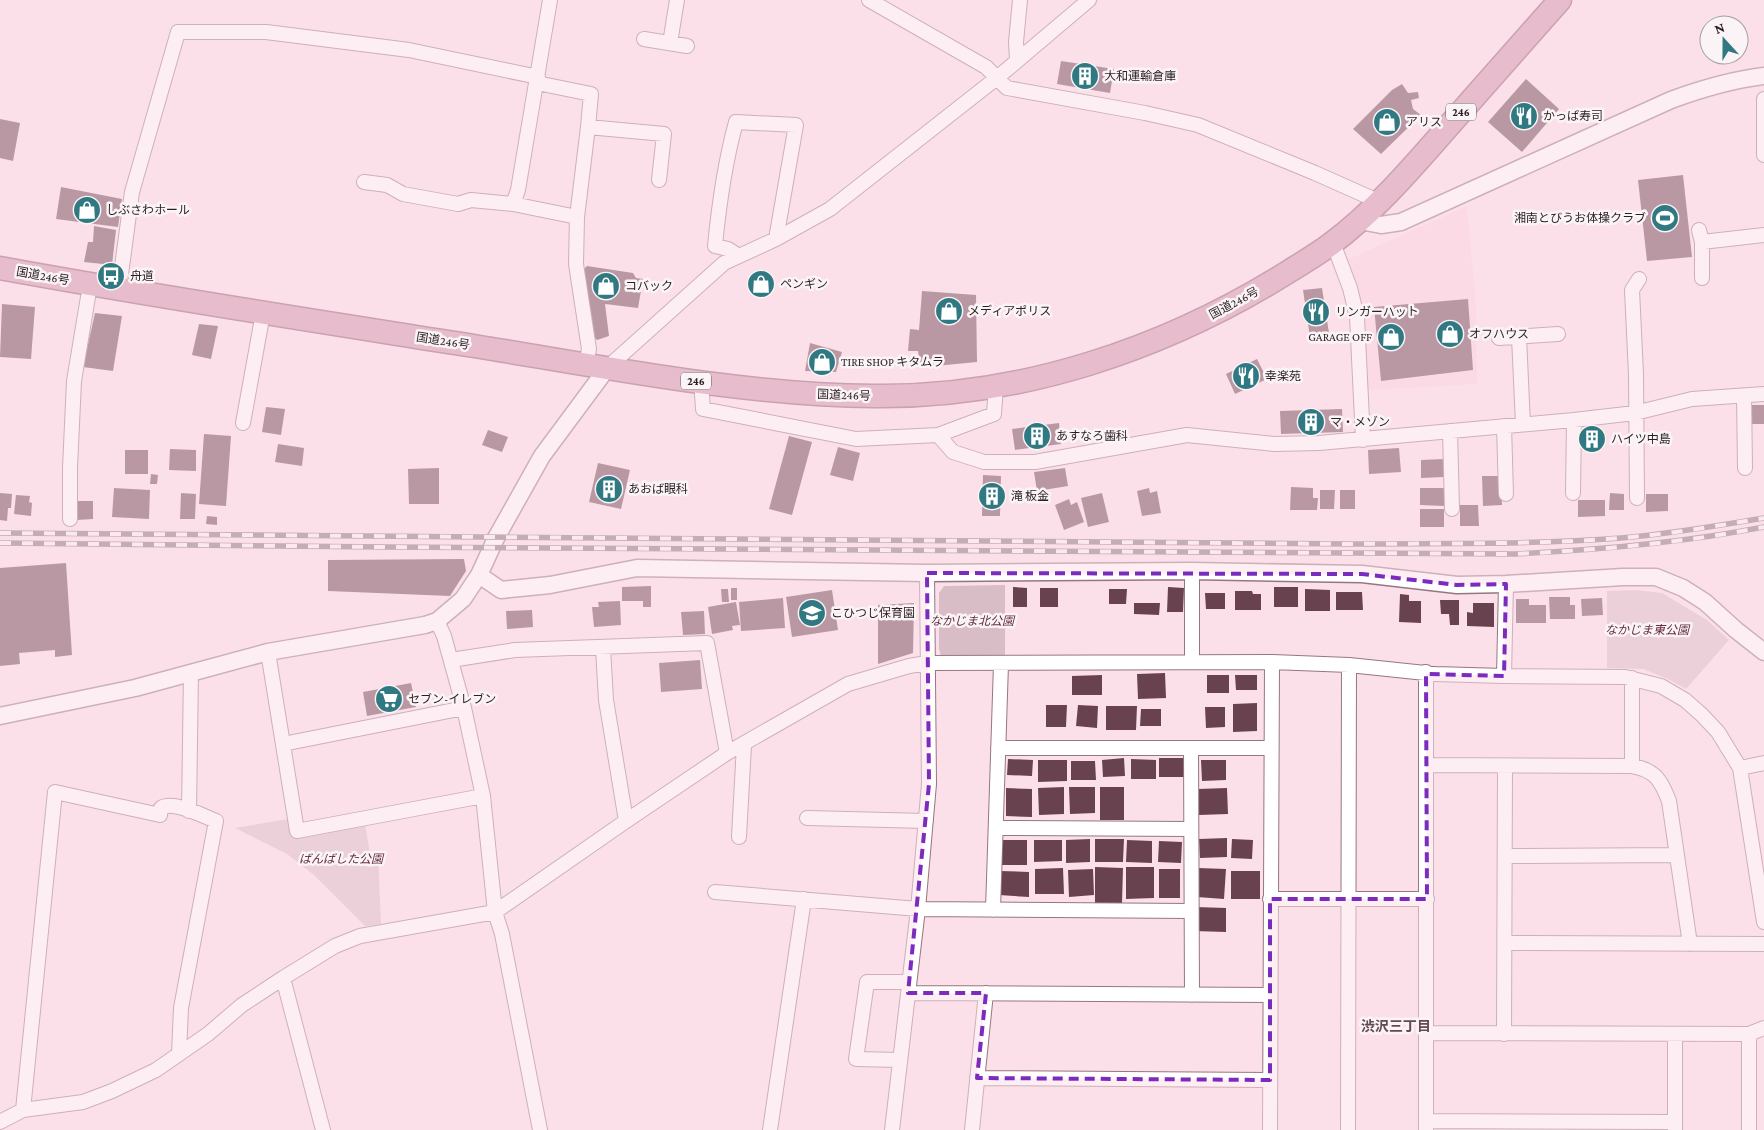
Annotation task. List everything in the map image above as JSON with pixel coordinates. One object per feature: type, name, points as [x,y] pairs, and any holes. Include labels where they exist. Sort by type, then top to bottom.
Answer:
[{"type":"highway","name":"国道246号","points":[[0,268],[263,313],[701,381],[813,394],[878,396],[946,393],[996,386],[1050,374],[1106,358],[1191,325],[1254,293],[1333,243],[1360,221],[1412,168],[1560,0]]},
{"type":"street","points":[[513,204],[518,190],[550,0]]},
{"type":"street","points":[[670,43],[677,0]]},
{"type":"street","points":[[869,0],[986,67],[1007,88],[1145,113],[1198,125],[1380,202]]},
{"type":"street","points":[[1017,60],[1016,42],[1020,0]]},
{"type":"street","points":[[0,716],[135,688],[268,652],[425,625],[437,621],[463,600],[479,575],[496,538],[542,456],[608,367],[724,262],[776,239],[830,209],[998,77],[1089,0]]},
{"type":"street","points":[[119,289],[132,192],[178,32],[266,32],[409,50],[591,94],[577,217],[576,264],[589,349],[586,364]]},
{"type":"street","points":[[644,39],[687,46]]},
{"type":"street","points":[[1360,221],[1381,225],[1401,222],[1671,100],[1704,88],[1741,79],[1764,76]]},
{"type":"street","points":[[1764,99],[1764,155]]},
{"type":"street","points":[[737,255],[728,249],[715,246],[728,149],[736,122],[796,125],[776,239]]},
{"type":"street","points":[[588,127],[670,135],[659,180]]},
{"type":"street","points":[[364,182],[387,185],[402,194],[458,204],[471,200],[513,204],[577,217]]},
{"type":"street","points":[[1702,278],[1701,236],[1764,235]]},
{"type":"street","points":[[1333,243],[1350,288],[1357,317],[1363,440]]},
{"type":"street","points":[[1638,498],[1636,374],[1632,290],[1639,279]]},
{"type":"street","points":[[70,519],[74,381],[90,284]]},
{"type":"street","points":[[243,423],[263,313]]},
{"type":"street","points":[[1499,338],[1558,334]]},
{"type":"street","points":[[1519,336],[1523,424]]},
{"type":"street","points":[[701,381],[703,409],[856,439],[938,435],[994,414],[996,386]]},
{"type":"street","points":[[938,435],[953,452],[984,462],[1035,462],[1187,435],[1274,444],[1363,440],[1636,413],[1692,400],[1764,394]]},
{"type":"street","points":[[1744,396],[1745,468]]},
{"type":"street","points":[[1573,493],[1574,420]]},
{"type":"street","points":[[1504,426],[1506,494]]},
{"type":"street","points":[[1450,431],[1452,509]]},
{"type":"street","points":[[479,575],[501,590],[565,583],[637,568],[927,573],[1192,571],[1362,574],[1457,585],[1656,577],[1683,588],[1705,602],[1764,652]]},
{"type":"street","points":[[1192,571],[1192,662]]},
{"type":"street","points":[[892,1130],[918,909],[930,784],[927,573]]},
{"type":"street","points":[[1504,676],[1506,584]]},
{"type":"street","points":[[437,621],[451,660],[464,708],[483,796],[495,912],[502,934],[540,1130]]},
{"type":"street","points":[[451,660],[515,650],[707,643],[727,753]]},
{"type":"street","points":[[603,648],[606,700],[626,821]]},
{"type":"street","points":[[268,652],[297,831],[483,796]]},
{"type":"street","points":[[1270,1130],[1272,662]]},
{"type":"street","points":[[0,1122],[23,1110],[83,1102],[126,1085],[156,1070],[208,1034],[242,1005],[335,946],[360,936],[495,912],[727,753],[848,684],[909,666],[927,663],[1272,662],[1349,665],[1426,672],[1504,676],[1624,677],[1661,686],[1685,700],[1718,732],[1740,768],[1764,922]]},
{"type":"street","points":[[993,910],[1001,664]]},
{"type":"street","points":[[1348,1130],[1349,665]]},
{"type":"street","points":[[189,810],[191,672]]},
{"type":"street","points":[[1426,672],[1426,1126],[1675,1126],[1675,1035]]},
{"type":"street","points":[[1632,678],[1632,766]]},
{"type":"street","points":[[283,744],[464,708]]},
{"type":"street","points":[[739,837],[744,745]]},
{"type":"street","points":[[998,748],[1271,748]]},
{"type":"street","points":[[1191,748],[1192,994]]},
{"type":"street","points":[[1740,768],[1764,763]]},
{"type":"street","points":[[1426,765],[1632,766],[1644,768],[1655,776],[1663,786],[1669,801],[1690,944]]},
{"type":"street","points":[[1504,1034],[1505,766]]},
{"type":"street","points":[[23,1110],[55,792],[160,815],[161,808],[166,805],[174,805],[216,821],[180,1008],[179,1054]]},
{"type":"street","points":[[807,818],[926,821]]},
{"type":"street","points":[[996,828],[1191,829]]},
{"type":"street","points":[[1505,856],[1676,855]]},
{"type":"street","points":[[716,892],[918,909],[1191,911]]},
{"type":"street","points":[[770,1130],[804,899]]},
{"type":"street","points":[[1270,899],[1426,899]]},
{"type":"street","points":[[1505,943],[1764,944]]},
{"type":"street","points":[[283,978],[323,1130]]},
{"type":"street","points":[[899,1060],[856,1059],[867,982],[986,993],[1270,995]]},
{"type":"street","points":[[972,1130],[986,993]]},
{"type":"street","points":[[1426,1033],[1749,1034],[1764,1028]]},
{"type":"street","points":[[1749,1034],[1749,1130]]},
{"type":"street","points":[[978,1078],[1270,1080]]},
{"type":"highlighted area","points":[[927,573],[1362,574],[1457,585],[1506,584],[1504,676],[1426,674],[1427,899],[1270,899],[1270,1080],[977,1078],[986,993],[908,993],[929,784]]},
{"type":"shaded area","points":[[1467,206],[1476,305],[1477,384],[1366,390],[1363,312],[1347,260]]},
{"type":"green space","name":"なかじま北公園","points":[[1005,585],[1005,656],[941,656],[939,649],[939,593],[944,586]]},
{"type":"green space","name":"なかじま東公園","points":[[1636,590],[1662,593],[1707,620],[1729,640],[1686,689],[1643,669],[1607,668],[1607,591]]},
{"type":"green space","name":"ばんばした公園","points":[[288,819],[292,837],[365,824],[370,854],[378,853],[381,924],[365,926],[314,875],[287,854],[235,828]]},
{"type":"building","name":"大和運輸倉庫","points":[[1061,61],[1114,69],[1110,93],[1057,84]]},
{"type":"building","name":"かっぱ寿司","points":[[1526,79],[1559,109],[1522,152],[1488,122]]},
{"type":"building","name":"アリス","points":[[1402,84],[1408,93],[1418,92],[1419,98],[1411,100],[1413,109],[1421,115],[1381,154],[1353,129],[1392,90]]},
{"type":"building","points":[[0,119],[20,123],[13,161],[0,158]]},
{"type":"building","name":"湘南とびうお体操クラブ","points":[[1683,175],[1692,257],[1647,261],[1638,180]]},
{"type":"building","points":[[61,187],[122,199],[118,227],[56,219]]},
{"type":"building","points":[[94,226],[116,230],[112,265],[84,262],[88,242],[93,242]]},
{"type":"building","points":[[587,266],[633,273],[636,278],[643,279],[638,308],[605,304],[609,336],[597,340],[592,335],[583,270]]},
{"type":"building","name":"リンガーハット","points":[[1322,288],[1329,333],[1310,337],[1303,290]]},
{"type":"building","points":[[922,291],[976,295],[977,362],[925,367],[920,363],[918,351],[908,351],[910,329],[919,330]]},
{"type":"building","points":[[1468,299],[1473,370],[1381,381],[1374,307]]},
{"type":"building","points":[[2,304],[35,307],[31,359],[0,357]]},
{"type":"building","points":[[95,313],[122,316],[113,371],[83,367]]},
{"type":"building","points":[[199,324],[218,326],[211,359],[192,355]]},
{"type":"building","points":[[810,343],[842,352],[836,372],[805,371]]},
{"type":"building","name":"幸楽苑","points":[[1257,359],[1267,379],[1235,394],[1226,374]]},
{"type":"building","points":[[1752,405],[1764,405],[1764,424],[1751,424]]},
{"type":"building","points":[[266,407],[285,409],[281,435],[262,432]]},
{"type":"building","name":"マ・メゾン","points":[[1342,409],[1343,432],[1281,434],[1280,411]]},
{"type":"building","name":"あすなろ歯科","points":[[1059,423],[1061,444],[1015,450],[1012,429]]},
{"type":"building","points":[[488,430],[508,437],[502,452],[482,445]]},
{"type":"building","name":"ハイツ中島","points":[[1581,430],[1602,430],[1603,449],[1580,449]]},
{"type":"building","points":[[204,434],[231,436],[226,506],[199,504]]},
{"type":"building","points":[[789,436],[812,442],[792,515],[769,509]]},
{"type":"building","points":[[278,444],[304,448],[302,466],[275,462]]},
{"type":"building","points":[[838,447],[860,453],[853,481],[830,475]]},
{"type":"building","points":[[1399,448],[1401,472],[1369,474],[1368,450]]},
{"type":"building","points":[[170,449],[196,450],[196,471],[169,470]]},
{"type":"building","points":[[125,450],[148,450],[148,474],[125,474]]},
{"type":"building","points":[[1444,459],[1444,477],[1421,478],[1421,460]]},
{"type":"building","name":"あおば眼科","points":[[598,463],[630,470],[621,509],[589,502]]},
{"type":"building","points":[[439,468],[439,504],[409,504],[408,469]]},
{"type":"building","points":[[1065,468],[1068,486],[1037,491],[1034,472]]},
{"type":"building","points":[[151,474],[158,475],[157,484],[150,484]]},
{"type":"building","name":"滝 板金","points":[[983,475],[1001,476],[1000,516],[982,516]]},
{"type":"building","points":[[1482,476],[1501,476],[1502,505],[1483,506]]},
{"type":"building","points":[[1291,487],[1313,488],[1313,498],[1318,498],[1317,510],[1290,510]]},
{"type":"building","points":[[114,488],[150,490],[149,519],[112,517]]},
{"type":"building","points":[[1149,488],[1150,493],[1157,491],[1161,513],[1142,516],[1137,491]]},
{"type":"building","points":[[1420,488],[1446,488],[1445,506],[1420,505]]},
{"type":"building","points":[[1320,490],[1335,490],[1334,509],[1320,509]]},
{"type":"building","points":[[1340,490],[1355,490],[1355,509],[1340,509]]},
{"type":"building","points":[[0,493],[12,494],[11,508],[8,508],[7,521],[0,520]]},
{"type":"building","points":[[181,493],[196,494],[195,519],[180,519]]},
{"type":"building","points":[[1102,493],[1109,522],[1088,527],[1081,498]]},
{"type":"building","points":[[1610,493],[1624,494],[1624,510],[1609,510]]},
{"type":"building","points":[[1646,494],[1668,494],[1668,511],[1646,512]]},
{"type":"building","points":[[16,495],[30,496],[29,502],[32,503],[31,516],[14,514]]},
{"type":"building","points":[[1069,499],[1071,505],[1077,502],[1084,522],[1064,530],[1055,505]]},
{"type":"building","points":[[1578,500],[1605,500],[1605,516],[1578,517]]},
{"type":"building","points":[[77,501],[93,501],[93,519],[77,520]]},
{"type":"building","points":[[1460,505],[1478,505],[1479,526],[1460,526]]},
{"type":"building","points":[[1420,509],[1444,509],[1444,527],[1420,527]]},
{"type":"building","points":[[207,516],[217,517],[217,525],[206,524]]},
{"type":"building","points":[[464,559],[466,571],[450,596],[328,591],[328,560]]},
{"type":"building","points":[[66,563],[72,655],[55,657],[55,650],[19,653],[20,664],[0,666],[0,568]]},
{"type":"building","points":[[651,586],[651,607],[643,607],[643,601],[622,601],[622,587]]},
{"type":"building","points":[[1013,587],[1027,588],[1027,607],[1013,607]]},
{"type":"building","points":[[1168,587],[1184,588],[1183,612],[1167,612]]},
{"type":"building","points":[[1274,587],[1298,587],[1298,607],[1274,607]]},
{"type":"building","points":[[731,588],[737,588],[737,600],[731,600]]},
{"type":"building","points":[[1040,588],[1058,588],[1058,607],[1040,607]]},
{"type":"building","points":[[721,589],[728,589],[729,602],[722,602]]},
{"type":"building","points":[[1109,589],[1127,589],[1126,604],[1109,604]]},
{"type":"building","points":[[1305,589],[1330,590],[1330,611],[1305,611]]},
{"type":"building","name":"こひつじ保育園","points":[[832,590],[838,630],[792,637],[786,597]]},
{"type":"building","points":[[1235,591],[1252,591],[1253,594],[1261,594],[1261,610],[1235,610]]},
{"type":"building","points":[[1336,592],[1362,592],[1363,610],[1336,610]]},
{"type":"building","points":[[1205,593],[1225,593],[1225,609],[1206,609]]},
{"type":"building","points":[[1400,594],[1409,595],[1409,601],[1421,601],[1421,623],[1399,622]]},
{"type":"building","points":[[1549,597],[1570,597],[1570,605],[1575,605],[1575,619],[1550,619]]},
{"type":"building","points":[[783,598],[785,628],[741,631],[739,602]]},
{"type":"building","points":[[1602,598],[1603,615],[1582,616],[1581,599]]},
{"type":"building","points":[[1516,599],[1529,599],[1529,605],[1546,605],[1546,623],[1516,623]]},
{"type":"building","points":[[1440,600],[1459,600],[1459,625],[1450,625],[1449,614],[1441,614]]},
{"type":"building","points":[[620,601],[621,625],[594,627],[592,607],[599,607],[598,602]]},
{"type":"building","points":[[736,602],[740,625],[732,626],[733,630],[712,634],[708,607]]},
{"type":"building","points":[[914,603],[913,653],[878,664],[878,605]]},
{"type":"building","points":[[1134,603],[1160,603],[1159,615],[1134,614]]},
{"type":"building","points":[[1473,603],[1494,603],[1494,627],[1467,626],[1467,612],[1473,613]]},
{"type":"building","points":[[532,610],[533,627],[507,629],[506,611]]},
{"type":"building","points":[[704,611],[705,634],[683,635],[681,612]]},
{"type":"building","points":[[700,660],[702,689],[661,692],[659,663]]},
{"type":"building","points":[[1165,673],[1166,698],[1138,699],[1137,674]]},
{"type":"building","points":[[1102,675],[1102,695],[1072,695],[1072,676]]},
{"type":"building","points":[[1207,675],[1229,675],[1229,693],[1207,693]]},
{"type":"building","points":[[1235,675],[1257,675],[1257,690],[1236,690]]},
{"type":"building","name":"セブン-イレブン","points":[[411,683],[416,707],[367,716],[363,692]]},
{"type":"building","points":[[1257,703],[1257,731],[1233,732],[1233,704]]},
{"type":"building","points":[[1046,705],[1067,705],[1066,727],[1046,727]]},
{"type":"building","points":[[1078,705],[1098,706],[1097,728],[1076,726]]},
{"type":"building","points":[[1106,706],[1137,706],[1136,730],[1106,730]]},
{"type":"building","points":[[1205,707],[1225,707],[1225,727],[1206,728]]},
{"type":"building","points":[[1141,709],[1161,709],[1161,726],[1140,726]]},
{"type":"building","points":[[1124,758],[1125,776],[1103,777],[1102,760]]},
{"type":"building","points":[[1159,758],[1184,758],[1184,777],[1159,777]]},
{"type":"building","points":[[1008,759],[1033,760],[1032,776],[1007,775]]},
{"type":"building","points":[[1131,759],[1156,760],[1156,779],[1131,779]]},
{"type":"building","points":[[1038,760],[1067,760],[1067,781],[1038,782]]},
{"type":"building","points":[[1201,760],[1226,760],[1226,780],[1202,781]]},
{"type":"building","points":[[1071,761],[1095,761],[1096,780],[1071,780]]},
{"type":"building","points":[[1064,787],[1064,814],[1039,815],[1038,788]]},
{"type":"building","points":[[1069,787],[1095,787],[1095,813],[1070,814]]},
{"type":"building","points":[[1100,787],[1124,787],[1124,820],[1100,820]]},
{"type":"building","points":[[1006,788],[1032,789],[1032,817],[1006,816]]},
{"type":"building","points":[[1227,788],[1228,814],[1199,815],[1198,789]]},
{"type":"building","points":[[1227,838],[1227,857],[1200,858],[1199,839]]},
{"type":"building","points":[[1090,839],[1090,862],[1066,863],[1066,840]]},
{"type":"building","points":[[1095,839],[1124,839],[1123,862],[1095,862]]},
{"type":"building","points":[[1232,839],[1253,840],[1252,859],[1231,858]]},
{"type":"building","points":[[999,840],[1027,840],[1027,865],[998,865]]},
{"type":"building","points":[[1034,840],[1062,840],[1062,861],[1034,862]]},
{"type":"building","points":[[1127,840],[1152,841],[1152,863],[1126,862]]},
{"type":"building","points":[[1159,841],[1182,842],[1181,863],[1158,862]]},
{"type":"building","points":[[1095,867],[1123,868],[1122,903],[1095,903]]},
{"type":"building","points":[[1126,867],[1154,867],[1154,898],[1126,899]]},
{"type":"building","points":[[1063,868],[1064,894],[1035,894],[1035,869]]},
{"type":"building","points":[[1198,868],[1226,869],[1224,899],[1197,897]]},
{"type":"building","points":[[1093,869],[1094,895],[1069,897],[1068,870]]},
{"type":"building","points":[[1159,869],[1180,869],[1180,898],[1159,898]]},
{"type":"building","points":[[1000,871],[1029,872],[1029,897],[999,895]]},
{"type":"building","points":[[1231,871],[1260,871],[1260,899],[1231,899]]},
{"type":"building","points":[[1195,907],[1226,908],[1226,932],[1194,931]]},
{"type":"railway","points":[[0,533],[1349,544],[1485,543],[1621,538],[1711,527],[1764,518]]},
{"type":"railway","points":[[0,543],[1514,554],[1640,545],[1764,527]]},
{"type":"place","name":"大和運輸倉庫","points":[[1085,76]]},
{"type":"place","name":"かっぱ寿司","points":[[1524,116]]},
{"type":"place","name":"アリス","points":[[1387,122]]},
{"type":"place","name":"しぶさわホール","points":[[87,210]]},
{"type":"place","name":"湘南とびうお体操クラブ","points":[[1665,218]]},
{"type":"place","name":"舟道","points":[[111,276]]},
{"type":"place","name":"ペンギン","points":[[761,284]]},
{"type":"place","name":"コバック","points":[[606,286]]},
{"type":"place","name":"メディアポリス","points":[[949,311]]},
{"type":"place","name":"リンガーハット","points":[[1316,312]]},
{"type":"place","name":"オフハウス","points":[[1450,334]]},
{"type":"place","name":"GARAGE OFF","points":[[1391,337]]},
{"type":"place","name":"TIRE SHOP キタムラ","points":[[822,362]]},
{"type":"place","name":"幸楽苑","points":[[1246,376]]},
{"type":"place","name":"マ・メゾン","points":[[1311,422]]},
{"type":"place","name":"あすなろ歯科","points":[[1037,436]]},
{"type":"place","name":"ハイツ中島","points":[[1592,439]]},
{"type":"place","name":"あおば眼科","points":[[609,489]]},
{"type":"place","name":"滝 板金","points":[[992,496]]},
{"type":"place","name":"こひつじ保育園","points":[[812,613]]},
{"type":"place","name":"セブン-イレブン","points":[[389,699]]},
{"type":"district","name":"渋沢三丁目","points":[[1396,1026]]}]
